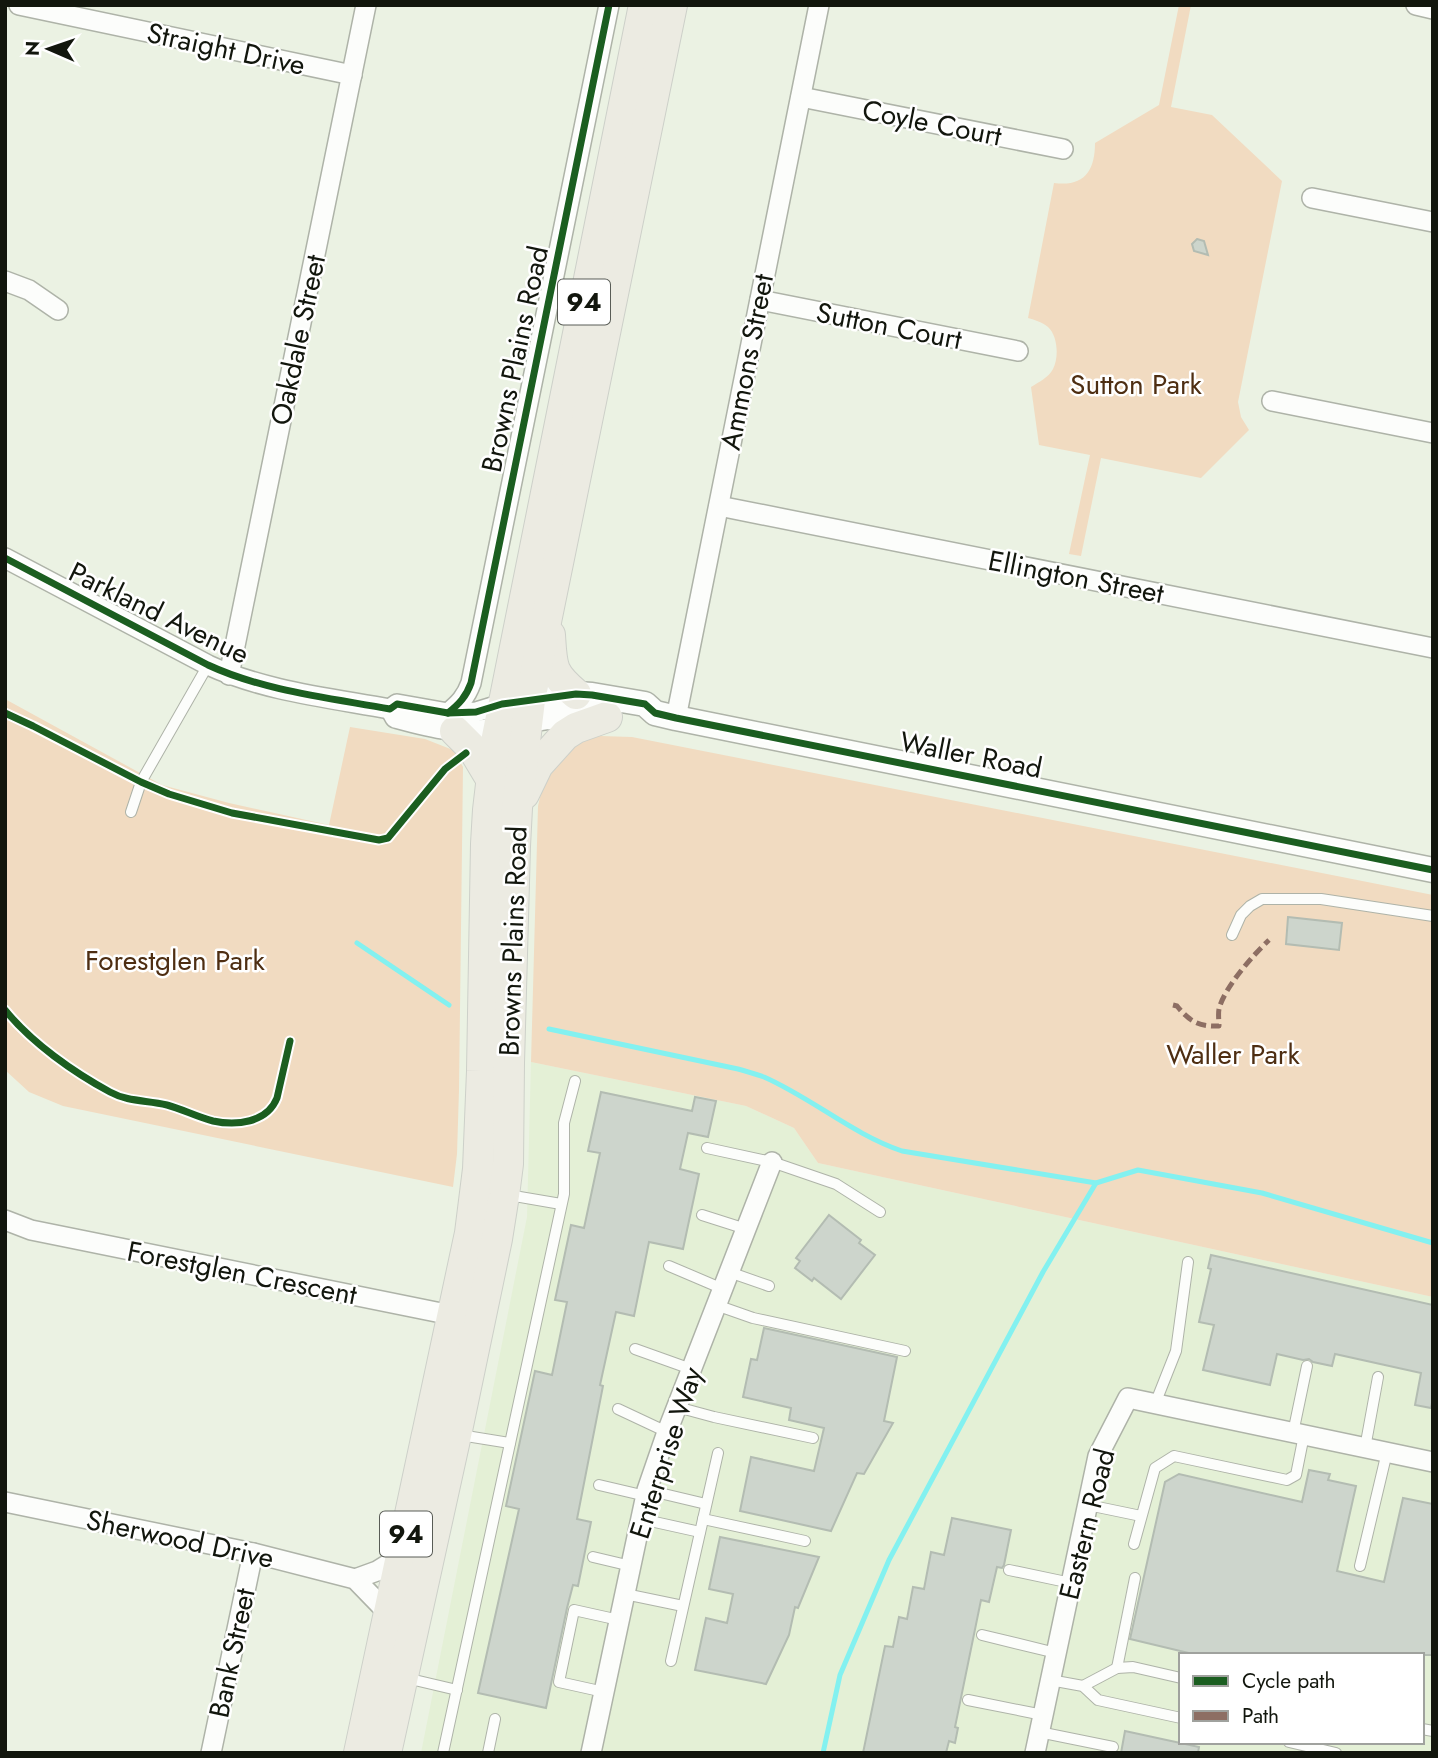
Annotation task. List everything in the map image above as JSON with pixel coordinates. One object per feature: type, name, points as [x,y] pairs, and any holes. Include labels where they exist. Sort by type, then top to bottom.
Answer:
[{"type":"main road","name":"Browns Plains Road","points":[[359,1753],[401,1556],[466,1318],[497,1239],[508,1164],[517,808],[514,713],[644,5]]},
{"type":"main road","name":"Browns Plains Road","points":[[386,1753],[456,1435],[470,1233],[478,1168],[486,844],[491,779],[548,607],[672,5]]},
{"type":"main road","points":[[548,607],[554,670],[562,682],[576,694]]},
{"type":"main road","points":[[517,808],[537,765],[557,743],[576,728],[607,717]]},
{"type":"main road","points":[[452,722],[491,779]]},
{"type":"street","name":"Straight Drive","points":[[19,5],[352,75]]},
{"type":"street","name":"Oakdale Street","points":[[229,675],[366,5]]},
{"type":"street","name":"Browns Plains Road","points":[[452,722],[466,695],[474,666],[609,5]]},
{"type":"street","name":"Ammons Street","points":[[666,716],[719,506],[819,5]]},
{"type":"street","points":[[1416,5],[1433,9]]},
{"type":"street","name":"Coyle Court","points":[[801,97],[1063,149]]},
{"type":"street","points":[[1312,198],[1433,222]]},
{"type":"street","points":[[5,281],[29,290],[58,310]]},
{"type":"street","name":"Sutton Court","points":[[760,300],[1018,351]]},
{"type":"street","points":[[1272,401],[1433,433]]},
{"type":"street","name":"Ellington Street","points":[[719,506],[1433,648]]},
{"type":"street","name":"Parkland Avenue","points":[[5,558],[229,675],[256,683],[390,709],[395,718],[436,728],[452,722],[473,732],[514,713]]},
{"type":"street","name":"Waller Road","points":[[514,713],[576,694],[645,704],[666,716]]},
{"type":"street","name":"Waller Road","points":[[514,713],[641,718],[666,716],[1433,870]]},
{"type":"street","name":"Enterprise Way","points":[[594,1752],[604,1692],[647,1493],[667,1432],[772,1162]]},
{"type":"street","name":"Forestglen Crescent","points":[[5,1220],[31,1230],[466,1318]]},
{"type":"street","name":"Eastern Road","points":[[1035,1753],[1098,1456],[1128,1398],[1433,1462]]},
{"type":"street","name":"Sherwood Drive","points":[[5,1502],[253,1553],[355,1579]]},
{"type":"street","name":"Bank Street","points":[[211,1753],[253,1553]]},
{"type":"street","points":[[388,1614],[355,1579],[377,1571],[401,1556]]},
{"type":"lane","points":[[131,812],[141,782],[208,665]]},
{"type":"lane","points":[[1232,934],[1241,915],[1250,905],[1262,899],[1321,899],[1433,916]]},
{"type":"lane","points":[[443,1753],[564,1194],[564,1123],[575,1081]]},
{"type":"lane","points":[[707,1148],[772,1162],[836,1184],[880,1212]]},
{"type":"lane","points":[[504,1195],[561,1204]]},
{"type":"lane","points":[[702,1215],[746,1229]]},
{"type":"lane","points":[[1155,1404],[1176,1351],[1188,1262]]},
{"type":"lane","points":[[669,1266],[723,1288],[753,1318],[905,1351]]},
{"type":"lane","points":[[723,1288],[769,1286]]},
{"type":"lane","points":[[635,1349],[691,1369]]},
{"type":"lane","points":[[1134,1544],[1155,1468],[1174,1456],[1287,1480],[1296,1475],[1298,1434],[1307,1366]]},
{"type":"lane","points":[[1364,1448],[1378,1377]]},
{"type":"lane","points":[[677,1407],[813,1438]]},
{"type":"lane","points":[[618,1409],[667,1432]]},
{"type":"lane","points":[[456,1435],[510,1443]]},
{"type":"lane","points":[[1360,1566],[1387,1452]]},
{"type":"lane","points":[[671,1661],[718,1453]]},
{"type":"lane","points":[[599,1485],[706,1504]]},
{"type":"lane","points":[[1088,1505],[1141,1516]]},
{"type":"lane","points":[[641,1519],[700,1532]]},
{"type":"lane","points":[[703,1519],[805,1541]]},
{"type":"lane","points":[[593,1557],[631,1566]]},
{"type":"lane","points":[[1009,1570],[1071,1583]]},
{"type":"lane","points":[[1116,1668],[1135,1578]]},
{"type":"lane","points":[[625,1594],[683,1606]]},
{"type":"lane","points":[[604,1692],[559,1682],[574,1610],[619,1620]]},
{"type":"lane","points":[[982,1635],[1056,1653]]},
{"type":"lane","points":[[1083,1686],[1116,1668],[1133,1667],[1179,1678]]},
{"type":"lane","points":[[402,1677],[457,1690]]},
{"type":"lane","points":[[1050,1680],[1083,1686],[1098,1700],[1179,1718]]},
{"type":"lane","points":[[968,1700],[1113,1747]]},
{"type":"lane","points":[[488,1753],[495,1718]]},
{"type":"lane","points":[[1298,1744],[1336,1753]]},
{"type":"shaded area","points":[[531,1062],[746,1106],[794,1128],[818,1163],[1433,1297],[1433,1753],[421,1753],[527,1217]]},
{"type":"green space","name":"Sutton Park","points":[[1179,5],[1191,5],[1171,107],[1212,115],[1282,181],[1238,402],[1241,417],[1249,430],[1201,478],[1101,458],[1081,556],[1069,554],[1090,455],[1039,445],[1031,387],[1053,369],[1056,347],[1054,336],[1048,327],[1028,318],[1054,183],[1073,182],[1086,175],[1093,162],[1095,143],[1159,105]]},
{"type":"green space","name":"Forestglen Park","points":[[5,699],[162,785],[329,825],[350,727],[425,739],[453,750],[463,767],[459,1090],[453,1187],[63,1106],[29,1092],[5,1070]]},
{"type":"green space","name":"Waller Park","points":[[600,736],[632,737],[1433,895],[1433,1297],[818,1163],[794,1128],[746,1106],[531,1062],[538,806],[547,767],[583,739]]},
{"type":"building","points":[[1197,239],[1204,241],[1208,255],[1194,251],[1192,244]]},
{"type":"building","points":[[1288,917],[1342,923],[1339,950],[1286,944]]},
{"type":"building","points":[[601,1092],[692,1111],[695,1097],[716,1101],[708,1137],[688,1133],[680,1169],[699,1174],[683,1249],[649,1242],[634,1316],[616,1312],[600,1385],[603,1386],[577,1519],[591,1522],[578,1586],[573,1585],[567,1608],[546,1708],[478,1693],[519,1509],[506,1506],[535,1371],[552,1375],[567,1302],[555,1300],[571,1225],[584,1228],[600,1153],[588,1151]]},
{"type":"building","points":[[829,1215],[861,1240],[859,1243],[875,1255],[841,1299],[814,1278],[812,1281],[795,1268],[800,1261],[796,1258]]},
{"type":"building","points":[[1211,1255],[1433,1305],[1431,1408],[1415,1405],[1421,1373],[1335,1354],[1332,1366],[1277,1354],[1270,1385],[1203,1370],[1214,1325],[1199,1322],[1211,1269],[1208,1268]]},
{"type":"building","points":[[764,1328],[897,1357],[884,1421],[893,1423],[864,1474],[857,1473],[831,1531],[740,1511],[751,1457],[814,1471],[824,1428],[789,1420],[791,1408],[743,1397],[751,1359],[757,1360]]},
{"type":"building","points":[[1309,1470],[1330,1474],[1328,1480],[1356,1486],[1337,1571],[1384,1582],[1403,1498],[1433,1504],[1433,1655],[1189,1653],[1130,1639],[1165,1482],[1179,1474],[1302,1502]]},
{"type":"building","points":[[952,1518],[1011,1530],[1004,1565],[1002,1568],[997,1567],[989,1602],[981,1600],[955,1727],[958,1728],[955,1743],[949,1741],[946,1753],[863,1753],[885,1646],[893,1647],[899,1617],[907,1619],[913,1587],[924,1589],[931,1552],[944,1555]]},
{"type":"building","points":[[720,1537],[819,1557],[798,1608],[795,1607],[789,1635],[766,1684],[695,1670],[706,1618],[727,1623],[733,1594],[709,1589]]},
{"type":"building","points":[[1125,1731],[1199,1747],[1198,1753],[1121,1753]]},
{"type":"waterway","points":[[357,943],[449,1005]]},
{"type":"waterway","points":[[549,1029],[738,1069],[764,1077],[849,1126],[902,1151],[1096,1183]]},
{"type":"waterway","points":[[823,1753],[840,1675],[889,1560],[1043,1272],[1096,1183],[1138,1170],[1262,1193],[1433,1243]]},
{"type":"marked path","points":[[1173,1005],[1195,1022],[1219,1026],[1219,1009],[1227,991],[1247,963],[1269,940]]},
{"type":"cycle path","points":[[448,713],[462,700],[471,683],[609,5]]},
{"type":"cycle path","points":[[5,558],[208,665],[229,674],[298,693],[390,709],[397,704],[448,713],[476,712],[502,704],[576,694],[592,695],[645,704],[655,713],[676,718],[1433,870]]},
{"type":"cycle path","points":[[5,713],[169,794],[232,813],[379,840],[388,838],[445,769],[466,753]]},
{"type":"cycle path","points":[[5,1010],[54,1056],[110,1092],[231,1123],[258,1118],[272,1106],[277,1098],[290,1041]]}]
